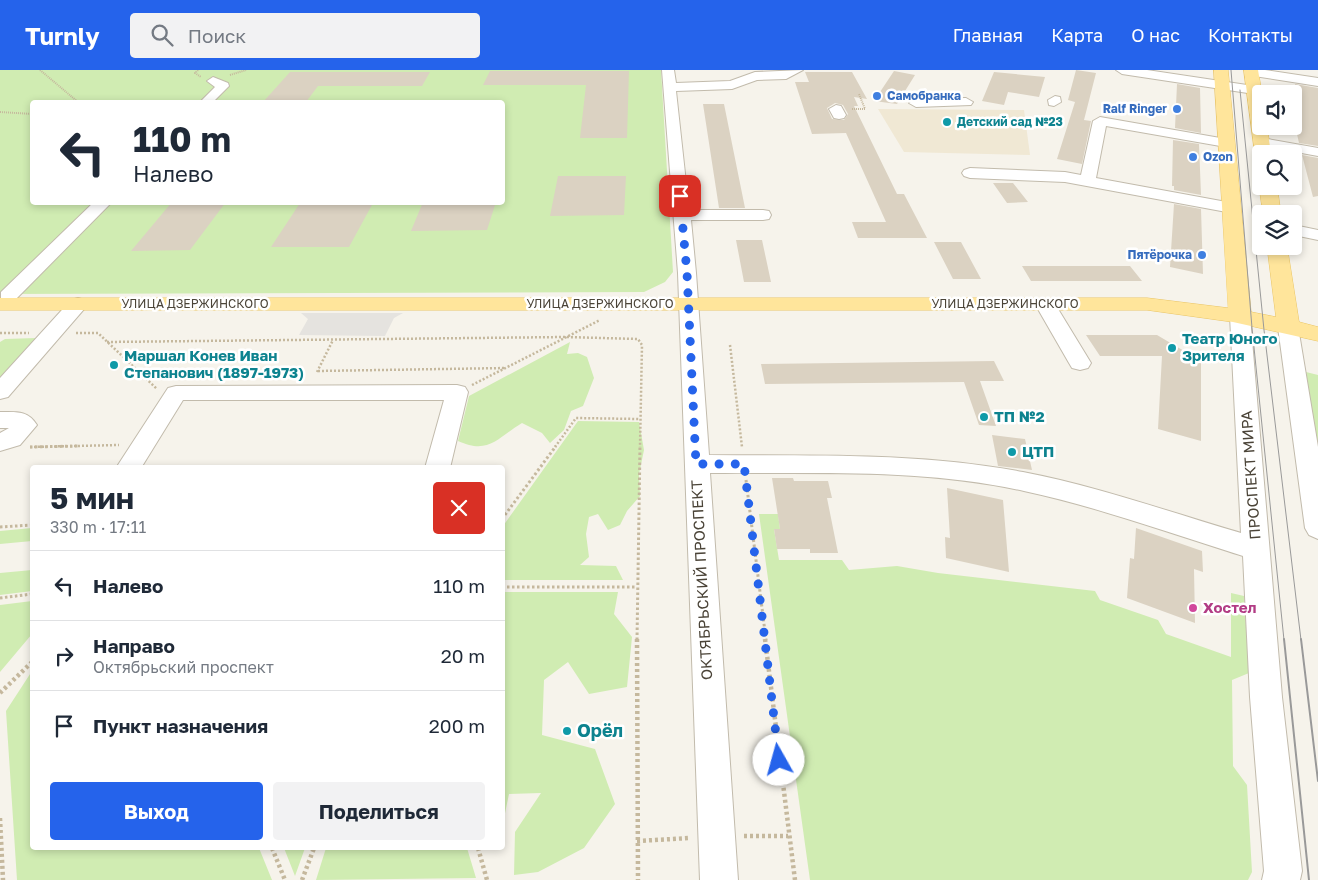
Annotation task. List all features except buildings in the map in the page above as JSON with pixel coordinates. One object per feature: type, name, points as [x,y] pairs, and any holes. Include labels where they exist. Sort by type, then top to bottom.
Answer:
[{"type":"main road","points":[[1247,71],[1252,85]]},
{"type":"main road","name":"ПРОСПЕКТ МИРА","points":[[1222,78],[1240,316]]},
{"type":"main road","points":[[1278,255],[1288,327]]},
{"type":"main road","name":"УЛИЦА ДЗЕРЖИНСКОГО","points":[[4,300],[78,304],[1147,304],[1187,307],[1240,316],[1318,334]]},
{"type":"street","name":"ОКТЯБРЬСКИЙ ПРОСПЕКТ","points":[[668,70],[689,304],[719,880]]},
{"type":"street","points":[[669,87],[732,85],[755,76],[782,76],[797,70]]},
{"type":"street","points":[[1122,70],[1222,78],[1252,89]]},
{"type":"street","points":[[1247,71],[1318,82]]},
{"type":"street","points":[[208,100],[223,86],[212,81]]},
{"type":"street","points":[[916,103],[966,102]]},
{"type":"street","points":[[670,103],[689,103]]},
{"type":"street","points":[[1088,181],[1100,121],[1226,143]]},
{"type":"street","points":[[1302,151],[1318,152]]},
{"type":"street","points":[[970,173],[1065,177],[1232,208]]},
{"type":"street","points":[[4,300],[101,205]]},
{"type":"street","points":[[682,215],[763,215]]},
{"type":"street","points":[[1302,232],[1318,235]]},
{"type":"street","points":[[0,392],[78,304]]},
{"type":"street","points":[[1045,304],[1080,363]]},
{"type":"street","name":"ПРОСПЕКТ МИРА","points":[[1240,316],[1266,697],[1283,871],[1281,880]]},
{"type":"street","points":[[1288,327],[1318,528]]},
{"type":"street","points":[[130,465],[176,393],[458,392],[438,465]]},
{"type":"street","points":[[0,420],[20,420],[25,425],[15,437],[6,442],[0,442]]},
{"type":"street","points":[[696,464],[901,465],[958,471],[1023,481],[1092,498],[1256,549]]},
{"type":"path","points":[[41,71],[45,70]]},
{"type":"path","points":[[41,71],[76,100]]},
{"type":"path","points":[[837,112],[865,109],[859,94]]},
{"type":"path","points":[[0,112],[30,114]]},
{"type":"path","points":[[458,392],[604,318]]},
{"type":"path","points":[[0,333],[98,333],[161,393],[176,393]]},
{"type":"path","points":[[107,342],[638,339],[642,345],[637,586],[638,880]]},
{"type":"path","points":[[306,393],[334,340]]},
{"type":"path","points":[[730,345],[795,880]]},
{"type":"path","points":[[318,371],[506,368]]},
{"type":"path","points":[[505,515],[576,418],[640,418]]},
{"type":"path","points":[[24,447],[142,445]]},
{"type":"path","points":[[0,527],[30,525]]},
{"type":"path","points":[[505,587],[637,586]]},
{"type":"path","points":[[0,598],[30,594]]},
{"type":"path","points":[[0,693],[30,664]]},
{"type":"path","points":[[0,818],[3,880]]},
{"type":"path","points":[[273,850],[285,880]]},
{"type":"path","points":[[302,880],[313,850]]},
{"type":"path","points":[[479,850],[487,880]]},
{"type":"shaded area","points":[[878,109],[1024,110],[1030,155],[904,152]]},
{"type":"shaded area","points":[[301,313],[403,313],[394,318],[385,336],[299,335],[308,319]]},
{"type":"green space","points":[[0,70],[661,70],[673,272],[665,282],[644,292],[0,294]]},
{"type":"green space","points":[[36,338],[0,377],[0,342],[5,339]]},
{"type":"green space","points":[[570,342],[567,354],[578,353],[587,357],[594,378],[583,406],[571,411],[564,430],[550,443],[542,433],[522,423],[499,439],[485,445],[469,445],[458,441],[469,396]]},
{"type":"green space","points":[[1306,372],[1318,375],[1318,450]]},
{"type":"green space","points":[[578,421],[639,422],[644,450],[639,474],[640,496],[627,511],[620,525],[608,530],[598,514],[589,517],[586,534],[589,557],[580,565],[616,566],[623,580],[505,580],[505,523]]},
{"type":"green space","points":[[759,514],[778,514],[780,529],[774,529],[779,560],[842,560],[849,570],[897,566],[938,573],[1095,591],[1100,600],[1158,620],[1166,634],[1231,657],[1231,593],[1244,596],[1249,673],[1232,680],[1233,766],[1247,785],[1252,872],[1248,880],[810,880]]},
{"type":"green space","points":[[30,528],[30,541],[0,544],[0,531]]},
{"type":"green space","points":[[30,570],[30,591],[0,595],[0,573]]},
{"type":"green space","points":[[505,592],[618,592],[614,614],[632,637],[627,687],[589,694],[568,662],[544,680],[542,735],[595,749],[615,804],[584,848],[538,872],[514,875],[515,832],[541,793],[509,794],[505,813]]},
{"type":"green space","points":[[30,601],[30,636],[0,672],[0,605]]},
{"type":"green space","points":[[30,674],[30,850],[260,850],[272,880],[17,880],[6,711]]},
{"type":"green space","points":[[285,850],[304,850],[295,876]]},
{"type":"green space","points":[[325,850],[468,850],[476,878],[316,880]]},
{"type":"tram line","points":[[1231,70],[1252,328],[1284,640]]},
{"type":"tram line","points":[[1240,90],[1264,330],[1301,640]]},
{"type":"tram line","points":[[1284,639],[1309,880]]},
{"type":"tram line","points":[[1301,639],[1318,781]]},
{"type":"place","name":"Самобранка","points":[[877,96]]},
{"type":"place","name":"Ralf Ringer","points":[[1177,109]]},
{"type":"place","name":"Детский сад №23","points":[[947,122]]},
{"type":"place","name":"Ozon","points":[[1193,157]]},
{"type":"place","name":"Пятёрочка","points":[[1202,255]]},
{"type":"place","name":"Театр Юного Зрителя","points":[[1172,348]]},
{"type":"place","name":"Маршал Конев Иван Степанович (1897-1973)","points":[[114,365]]},
{"type":"place","name":"ТП №2","points":[[984,417]]},
{"type":"place","name":"ЦТП","points":[[1012,452]]},
{"type":"place","name":"Хостел","points":[[1193,608]]},
{"type":"place","name":"Орёл","points":[[567,731]]},
{"type":"route","points":[[680,196],[689,304],[696,464],[744,464],[779,760]]}]
